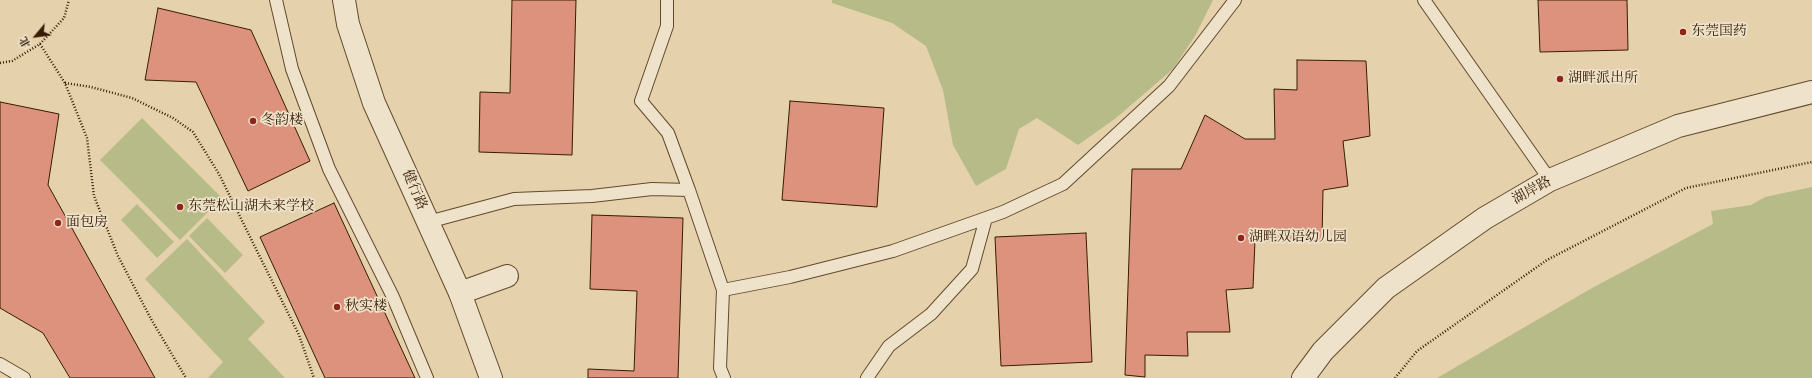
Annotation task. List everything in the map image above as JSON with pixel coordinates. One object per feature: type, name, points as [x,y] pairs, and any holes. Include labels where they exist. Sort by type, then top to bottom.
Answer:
[{"type":"street","name":"健行路","points":[[344,0],[348,24],[374,104],[460,293],[491,378]]},
{"type":"street","name":"湖岸路","points":[[1303,378],[1324,351],[1386,288],[1484,218],[1550,180],[1678,126],[1812,92]]},
{"type":"street","points":[[460,293],[507,276]]},
{"type":"lane","points":[[276,0],[292,68],[329,169],[392,297],[427,378]]},
{"type":"lane","points":[[667,0],[667,26],[641,101],[668,133],[723,290],[720,368],[724,378]]},
{"type":"lane","points":[[723,290],[790,277],[893,251],[986,218],[1063,184],[1081,169],[1169,86],[1235,0]]},
{"type":"lane","points":[[1424,0],[1550,180]]},
{"type":"lane","points":[[428,222],[514,199],[592,196],[652,189],[689,190]]},
{"type":"lane","points":[[867,378],[889,346],[931,314],[972,269],[986,218]]},
{"type":"lane","points":[[0,364],[24,378]]},
{"type":"path","points":[[0,63],[12,61],[40,44],[64,18],[69,0]]},
{"type":"path","points":[[40,44],[65,83],[87,138],[94,196],[118,256],[151,319],[186,378]]},
{"type":"path","points":[[65,83],[91,87],[132,98],[173,118],[193,132],[219,174],[257,251],[298,335],[314,378]]},
{"type":"path","points":[[1395,378],[1417,351],[1546,260],[1686,188],[1812,162]]},
{"type":"green space","points":[[832,0],[1213,0],[1195,36],[1173,69],[1116,118],[1078,145],[1037,118],[1019,129],[1006,169],[976,186],[953,145],[943,90],[926,46],[892,23],[832,3]]},
{"type":"green space","points":[[142,118],[222,198],[180,240],[100,160]]},
{"type":"green space","points":[[1812,187],[1812,378],[1437,378],[1592,288],[1713,224],[1711,211],[1751,205],[1765,197]]},
{"type":"green space","points":[[137,204],[174,242],[157,258],[121,220]]},
{"type":"green space","points":[[207,218],[243,255],[225,273],[189,236]]},
{"type":"green space","points":[[187,239],[265,322],[248,339],[285,378],[208,378],[223,362],[145,279]]},
{"type":"building","points":[[512,0],[576,0],[572,155],[479,152],[480,92],[510,93]]},
{"type":"building","points":[[1538,0],[1627,0],[1628,50],[1540,52]]},
{"type":"building","name":"冬韵楼","points":[[158,8],[251,30],[310,161],[248,191],[196,82],[145,80]]},
{"type":"building","points":[[1297,60],[1366,61],[1370,136],[1343,141],[1348,186],[1323,190],[1322,240],[1255,241],[1253,288],[1226,290],[1230,332],[1187,332],[1188,356],[1145,355],[1145,377],[1125,375],[1132,169],[1181,169],[1205,115],[1245,139],[1275,139],[1274,89],[1297,90]]},
{"type":"building","points":[[790,101],[884,108],[877,207],[782,200]]},
{"type":"building","points":[[0,102],[59,114],[48,185],[155,378],[70,378],[43,333],[0,308]]},
{"type":"building","name":"秋实楼","points":[[334,203],[415,378],[325,378],[260,237]]},
{"type":"building","points":[[592,215],[683,218],[678,378],[588,378],[588,369],[634,371],[637,291],[590,289]]},
{"type":"building","points":[[1086,233],[1092,362],[1001,366],[995,237]]},
{"type":"place","name":"东莞国药","points":[[1683,32]]},
{"type":"place","name":"湖畔派出所","points":[[1560,79]]},
{"type":"place","name":"冬韵楼","points":[[253,121]]},
{"type":"place","name":"东莞松山湖未来学校","points":[[180,207]]},
{"type":"place","name":"面包房","points":[[58,223]]},
{"type":"place","name":"湖畔双语幼儿园","points":[[1241,238]]},
{"type":"place","name":"秋实楼","points":[[337,307]]}]
